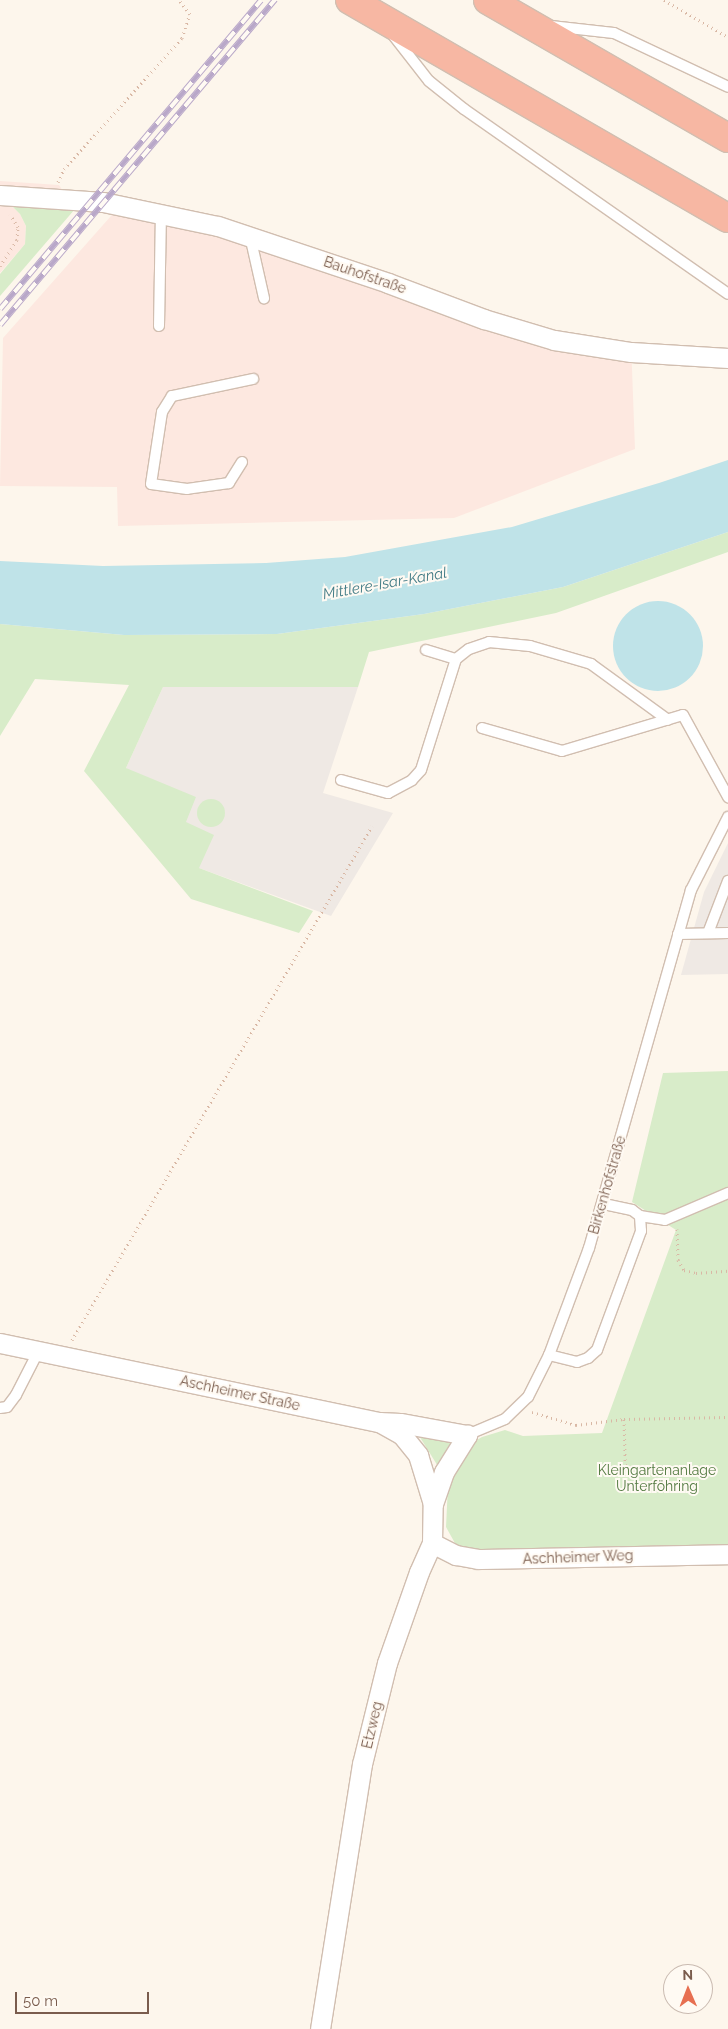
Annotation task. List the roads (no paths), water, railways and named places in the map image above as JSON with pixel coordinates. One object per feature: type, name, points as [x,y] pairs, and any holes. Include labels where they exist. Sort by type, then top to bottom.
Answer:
[{"type":"highway","points":[[350,0],[728,218]]},
{"type":"highway","points":[[488,0],[728,138]]},
{"type":"street","name":"Bauhofstraße","points":[[3,203],[52,198],[103,202],[162,214],[218,226],[250,236],[484,318],[554,340],[631,352],[728,358]]},
{"type":"street","name":"Aschheimer Straße","points":[[0,1343],[379,1422],[402,1435],[418,1455],[433,1504]]},
{"type":"street","points":[[379,1422],[400,1423],[467,1435]]},
{"type":"street","name":"Etzweg","points":[[320,2029],[362,1764],[386,1663],[419,1572],[432,1543],[433,1504],[444,1472],[467,1435]]},
{"type":"street","name":"Aschheimer Weg","points":[[432,1543],[456,1555],[478,1559],[728,1554]]},
{"type":"lane","points":[[380,18],[429,81],[464,109],[728,294]]},
{"type":"lane","points":[[528,24],[614,33],[728,87]]},
{"type":"lane","points":[[159,326],[162,214]]},
{"type":"lane","points":[[250,236],[264,298]]},
{"type":"lane","points":[[242,462],[229,482],[187,489],[151,484],[162,412],[172,396],[253,379]]},
{"type":"lane","points":[[341,780],[388,793],[412,780],[421,770],[456,659],[469,648],[490,642],[530,646],[591,664],[668,720]]},
{"type":"lane","points":[[426,650],[456,659]]},
{"type":"lane","points":[[482,728],[562,751],[683,715],[728,797]]},
{"type":"lane","name":"Birkenhofstraße","points":[[467,1435],[505,1419],[528,1397],[549,1355],[589,1248],[691,890],[728,817]]},
{"type":"lane","points":[[708,933],[728,882]]},
{"type":"lane","points":[[678,934],[728,933]]},
{"type":"lane","points":[[602,1204],[632,1210],[640,1216],[666,1220],[728,1193]]},
{"type":"lane","points":[[549,1355],[577,1362],[588,1358],[596,1350],[641,1231],[640,1216]]},
{"type":"lane","points":[[0,1408],[7,1408],[16,1395],[38,1352]]},
{"type":"water","name":"Mittlere-Isar-Kanal","points":[[728,460],[728,532],[563,587],[424,614],[277,634],[124,635],[0,624],[0,561],[103,566],[266,563],[345,557],[512,527],[659,483]]},
{"type":"water","points":[[658,601],[675,605],[690,614],[699,629],[703,646],[699,663],[690,678],[675,687],[658,691],[641,687],[626,678],[617,663],[613,646],[617,629],[626,614],[641,605]]},
{"type":"railway","points":[[0,309],[261,0]]},
{"type":"railway","points":[[0,325],[275,0]]},
{"type":"park label","name":"Kleingartenanlage Unterföhring","points":[[657,1478]]}]
